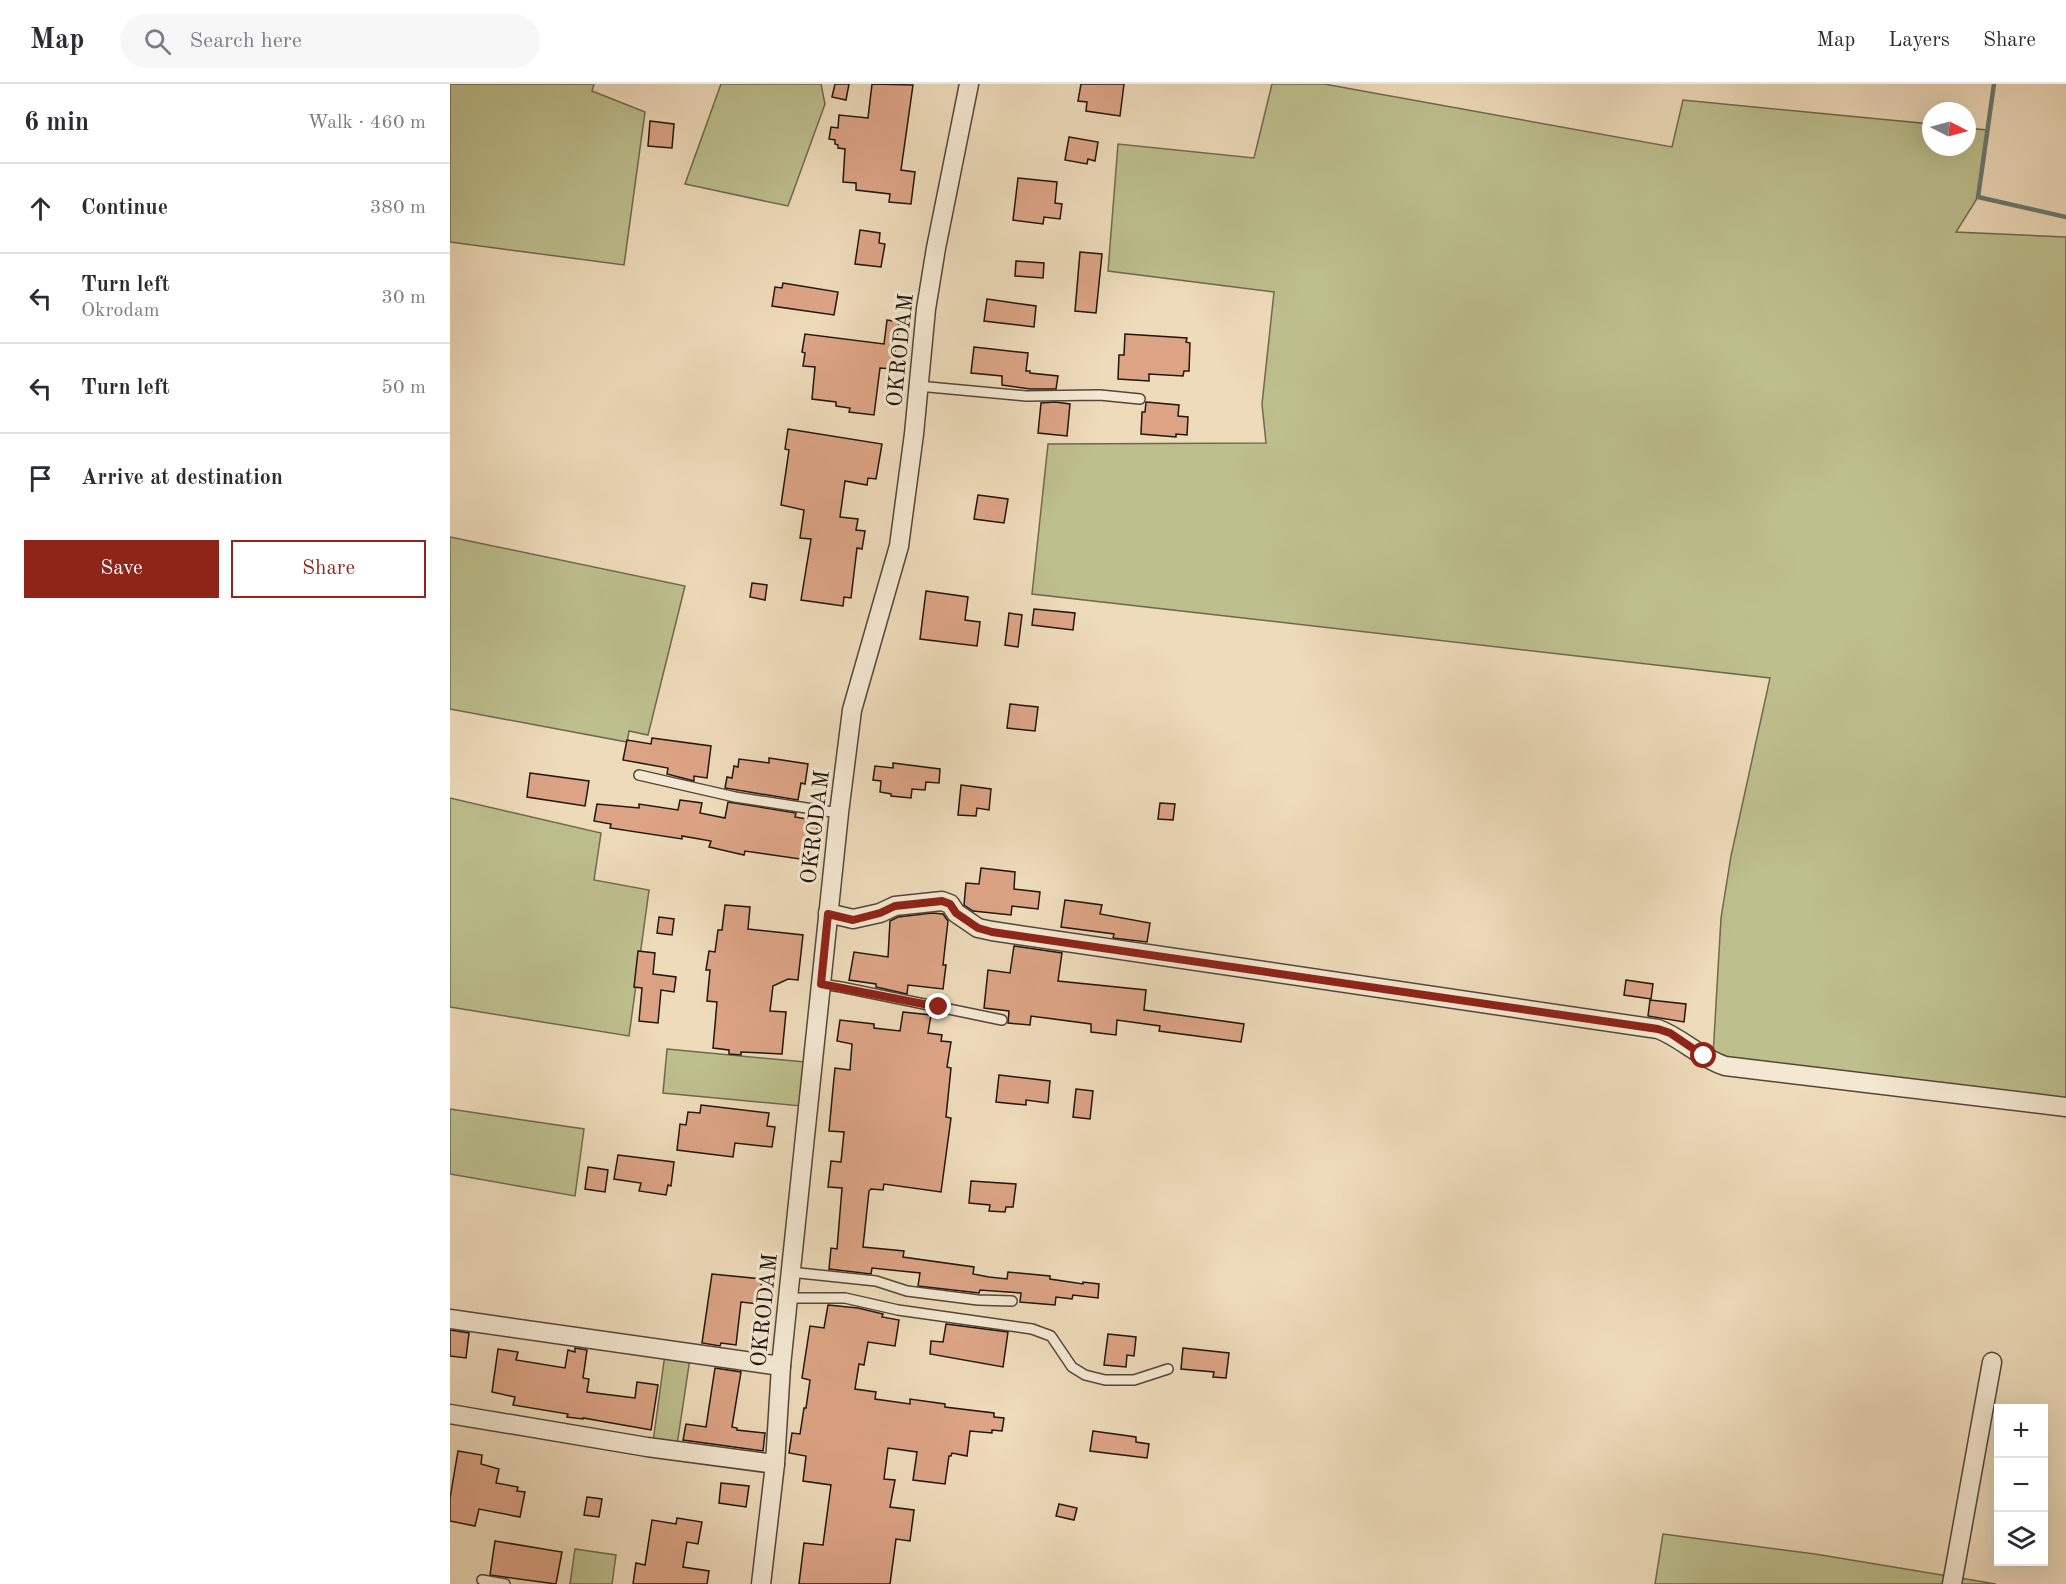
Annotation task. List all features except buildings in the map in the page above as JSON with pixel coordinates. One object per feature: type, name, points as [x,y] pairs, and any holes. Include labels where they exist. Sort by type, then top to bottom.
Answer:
[{"type":"street","name":"OKRODAM","points":[[761,1584],[775,1464],[790,1272],[852,710],[899,546],[926,309],[969,84]]},
{"type":"street","points":[[828,914],[853,920],[880,913],[895,906],[942,901],[950,904],[956,913],[978,928],[992,932],[1658,1029],[1670,1033],[1713,1063],[1725,1066],[2066,1107]]},
{"type":"street","points":[[450,1319],[781,1366]]},
{"type":"street","points":[[1952,1584],[1992,1362]]},
{"type":"street","points":[[450,1414],[647,1447],[775,1464]]},
{"type":"lane","points":[[918,386],[1026,396],[1100,395],[1140,399]]},
{"type":"lane","points":[[639,775],[735,797],[839,813]]},
{"type":"lane","points":[[821,984],[1002,1020]]},
{"type":"lane","points":[[790,1272],[876,1281],[907,1291],[978,1300],[1012,1301]]},
{"type":"lane","points":[[788,1298],[845,1298],[898,1310],[1032,1329],[1051,1336],[1072,1367],[1085,1375],[1105,1380],[1134,1380],[1168,1369]]},
{"type":"lane","points":[[482,1580],[505,1584]]},
{"type":"green space","points":[[450,84],[594,84],[592,91],[645,112],[624,265],[450,242]]},
{"type":"green space","points":[[721,84],[821,84],[825,104],[788,206],[685,184]]},
{"type":"green space","points":[[1272,84],[1324,84],[1672,147],[1683,100],[1922,123],[1922,156],[1976,156],[1976,129],[1987,130],[1978,197],[1956,232],[2066,237],[2066,1101],[1713,1056],[1721,918],[1731,856],[1770,678],[1032,594],[1048,444],[1266,443],[1262,404],[1274,292],[1108,271],[1118,144],[1254,158]]},
{"type":"green space","points":[[450,537],[685,586],[648,735],[629,731],[627,742],[450,709]]},
{"type":"green space","points":[[450,798],[601,833],[594,880],[649,890],[629,1036],[450,1007]]},
{"type":"green space","points":[[667,1049],[805,1062],[801,1106],[663,1093]]},
{"type":"green space","points":[[450,1109],[584,1129],[575,1196],[450,1174]]},
{"type":"green space","points":[[665,1354],[690,1358],[677,1445],[653,1442]]},
{"type":"green space","points":[[1663,1534],[1815,1554],[1996,1584],[1655,1584]]},
{"type":"green space","points":[[575,1549],[616,1555],[612,1584],[570,1584]]},
{"type":"waterway","points":[[1994,84],[1978,197],[2066,217]]},
{"type":"route","points":[[939,1007],[821,984],[828,914],[853,920],[880,913],[895,906],[942,901],[950,904],[956,913],[978,928],[992,932],[1658,1029],[1670,1033],[1704,1056]]}]
